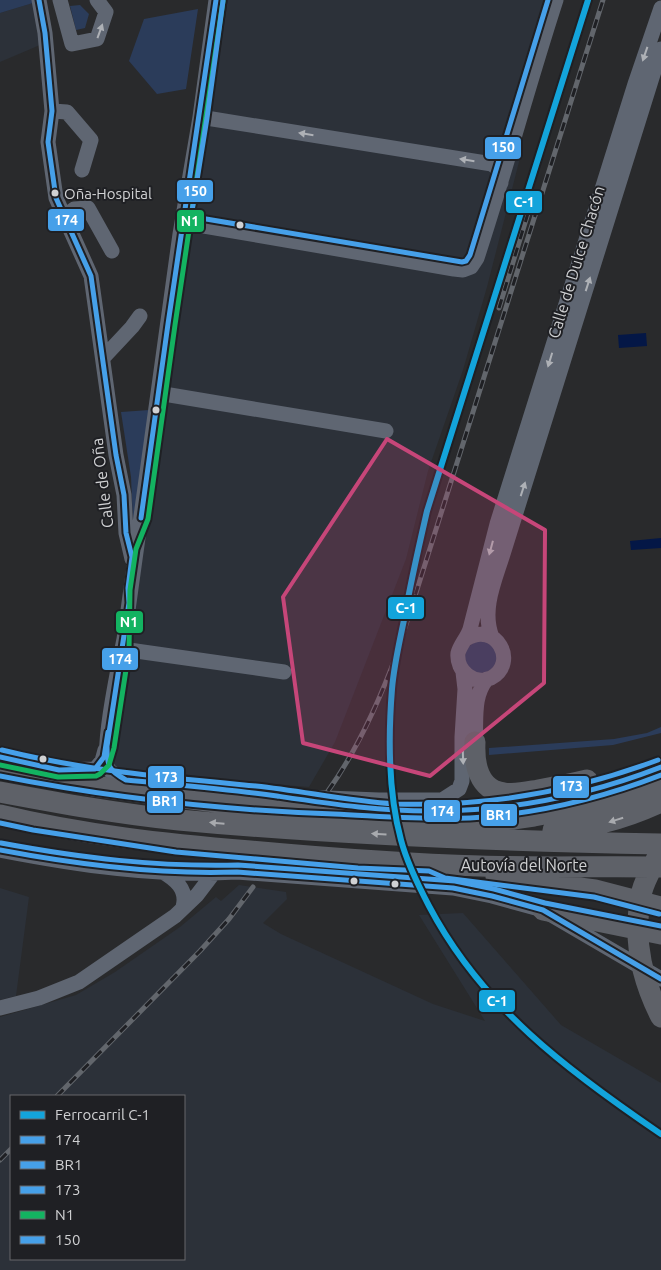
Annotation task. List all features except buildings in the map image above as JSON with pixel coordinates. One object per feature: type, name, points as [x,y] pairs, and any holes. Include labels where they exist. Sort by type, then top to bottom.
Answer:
[{"type":"highway","points":[[476,742],[475,763],[479,775],[493,789],[501,793],[510,794],[585,781],[661,755]]},
{"type":"highway","points":[[0,768],[93,786],[284,812],[452,820],[513,819],[558,813],[604,803],[661,787]]},
{"type":"highway","points":[[208,801],[440,811],[521,805],[562,798],[628,780],[661,768]]},
{"type":"highway","name":"Autovía del Norte","points":[[0,792],[178,820],[318,831],[661,844]]},
{"type":"highway","points":[[275,796],[357,808]]},
{"type":"highway","points":[[446,837],[584,827],[621,818],[661,802]]},
{"type":"highway","name":"Autovía del Norte","points":[[0,815],[34,823],[176,845],[359,861],[430,864],[661,867]]},
{"type":"highway","points":[[661,851],[642,889],[638,938],[644,976],[661,1017]]},
{"type":"highway","points":[[430,864],[446,871],[595,890],[661,907]]},
{"type":"highway","points":[[544,910],[661,934]]},
{"type":"street","name":"Calle de Oña","points":[[70,38],[59,0],[39,1],[46,44],[52,111],[48,142],[56,198],[90,276],[116,455],[124,495],[126,533],[132,557],[128,588],[129,603]]},
{"type":"street","points":[[46,44],[70,38],[72,44],[96,40],[106,12],[97,0]]},
{"type":"street","points":[[59,770],[95,769],[102,761],[107,746],[129,603],[180,234],[200,117],[216,0]]},
{"type":"street","points":[[184,212],[190,222],[198,225],[454,269],[468,269],[475,263],[477,258],[556,0]]},
{"type":"street","name":"Calle de Dulce Chacón","points":[[466,639],[504,526],[605,207],[634,111],[661,8]]},
{"type":"street","name":"Calle de Dulce Chacón","points":[[634,111],[661,49]]},
{"type":"street","points":[[52,111],[67,112],[92,140],[82,170]]},
{"type":"street","points":[[200,117],[492,164],[500,170],[501,183]]},
{"type":"street","points":[[64,217],[74,209],[88,208],[112,251]]},
{"type":"street","points":[[180,234],[191,226],[198,225]]},
{"type":"street","points":[[103,358],[140,316]]},
{"type":"street","points":[[158,393],[386,431]]},
{"type":"street","points":[[122,649],[123,589],[129,547],[141,518]]},
{"type":"street","name":"Calle de Dulce Chacón","points":[[492,637],[488,625],[488,608],[504,526]]},
{"type":"street","points":[[0,757],[59,770],[126,780],[275,796],[378,800],[442,800],[459,789],[462,781],[465,683],[458,661],[459,649],[466,639],[482,634],[492,637],[500,645],[503,660],[496,674],[487,679],[477,696],[476,742]]},
{"type":"street","points":[[122,649],[284,672]]},
{"type":"street","points":[[463,672],[474,679],[487,679]]},
{"type":"street","points":[[107,746],[108,768],[126,780]]},
{"type":"street","points":[[0,850],[122,869],[213,874],[237,872],[360,883],[453,888],[544,910],[661,978]]},
{"type":"street","points":[[161,871],[171,877],[183,890],[184,907]]},
{"type":"street","points":[[0,1008],[39,998],[79,982],[175,916],[213,874]]},
{"type":"highlighted area","points":[[387,439],[545,530],[544,683],[430,776],[303,743],[283,597]]},
{"type":"shaded area","points":[[0,0],[32,0],[33,3],[0,13]]},
{"type":"shaded area","points":[[221,0],[547,0],[527,62],[521,154],[487,287],[463,370],[428,471],[406,559],[335,742],[309,787],[116,771],[110,762]]},
{"type":"shaded area","points":[[33,3],[40,45],[0,62],[0,13]]},
{"type":"shaded area","points":[[80,5],[89,14],[85,28],[76,30],[70,6]]},
{"type":"shaded area","points":[[198,9],[186,89],[157,94],[129,61],[144,19]]},
{"type":"shaded area","points":[[149,410],[133,523],[131,477],[121,412]]},
{"type":"shaded area","points":[[481,641],[487,642],[492,646],[496,651],[496,663],[492,668],[487,672],[481,673],[475,672],[470,668],[466,663],[465,657],[466,651],[470,646],[475,642]]},
{"type":"shaded area","points":[[661,727],[661,733],[613,745],[489,755],[489,748],[614,739],[647,733]]},
{"type":"shaded area","points":[[239,885],[286,892],[287,899],[263,923],[281,934],[433,1004],[485,1021],[419,915],[463,913],[561,1025],[661,1083],[661,1270],[0,1270],[0,1017],[76,995],[115,972],[180,927],[216,897],[221,901]]},
{"type":"shaded area","points":[[0,888],[29,897],[16,996],[0,1000]]},
{"type":"water","points":[[646,333],[647,346],[619,348],[618,335]]},
{"type":"water","points":[[661,538],[661,548],[631,550],[630,541]]},
{"type":"railway","points":[[328,791],[349,759],[367,725],[397,653],[603,0]]},
{"type":"railway","points":[[499,308],[529,210]]},
{"type":"railway","points":[[58,1095],[200,951],[229,919],[253,887]]},
{"type":"railway","points":[[0,1160],[10,1150]]},
{"type":"rail line","name":"C-1","points":[[588,0],[427,511],[394,670],[390,727],[391,784],[403,849],[417,882],[450,942],[475,975],[501,1006],[561,1061],[661,1134]]},
{"type":"transit line","name":"174","points":[[39,0],[45,33],[52,111],[48,142],[56,198],[91,276],[116,455],[124,495],[126,533],[132,557],[128,588],[129,603],[107,746],[108,763],[112,770],[126,780],[239,791],[358,807],[439,811],[496,808],[552,799],[607,786],[661,767]]},
{"type":"transit line","name":"174","points":[[141,518],[216,0]]},
{"type":"transit line","name":"150","points":[[223,1],[192,211],[194,215],[200,218],[462,262],[466,261],[470,255],[548,0]]},
{"type":"transit line","name":"N1","points":[[0,765],[58,777],[96,776],[109,765],[114,748],[129,650],[130,590],[136,549],[148,519],[223,1]]},
{"type":"transit line","name":"174","points":[[0,757],[59,770],[95,769],[104,757],[108,732]]},
{"type":"transit line","name":"173","points":[[2,750],[97,769],[291,790],[360,801],[395,804],[463,803],[529,795],[594,781],[658,760]]},
{"type":"transit line","name":"BR1","points":[[0,776],[83,791],[208,806],[402,818],[470,818],[519,813],[567,804],[638,784],[661,775]]},
{"type":"transit line","name":"BR1","points":[[0,823],[33,830],[176,852],[358,868],[429,871],[445,878],[594,897],[659,914]]},
{"type":"transit line","name":"173","points":[[1,843],[90,857],[148,863],[238,865],[455,881],[545,903],[661,926]]},
{"type":"transit line","name":"174","points":[[0,850],[118,868],[177,872],[237,872],[453,888],[543,910],[661,979]]},
{"type":"place","name":"Oña-Hospital","points":[[55,193]]}]
